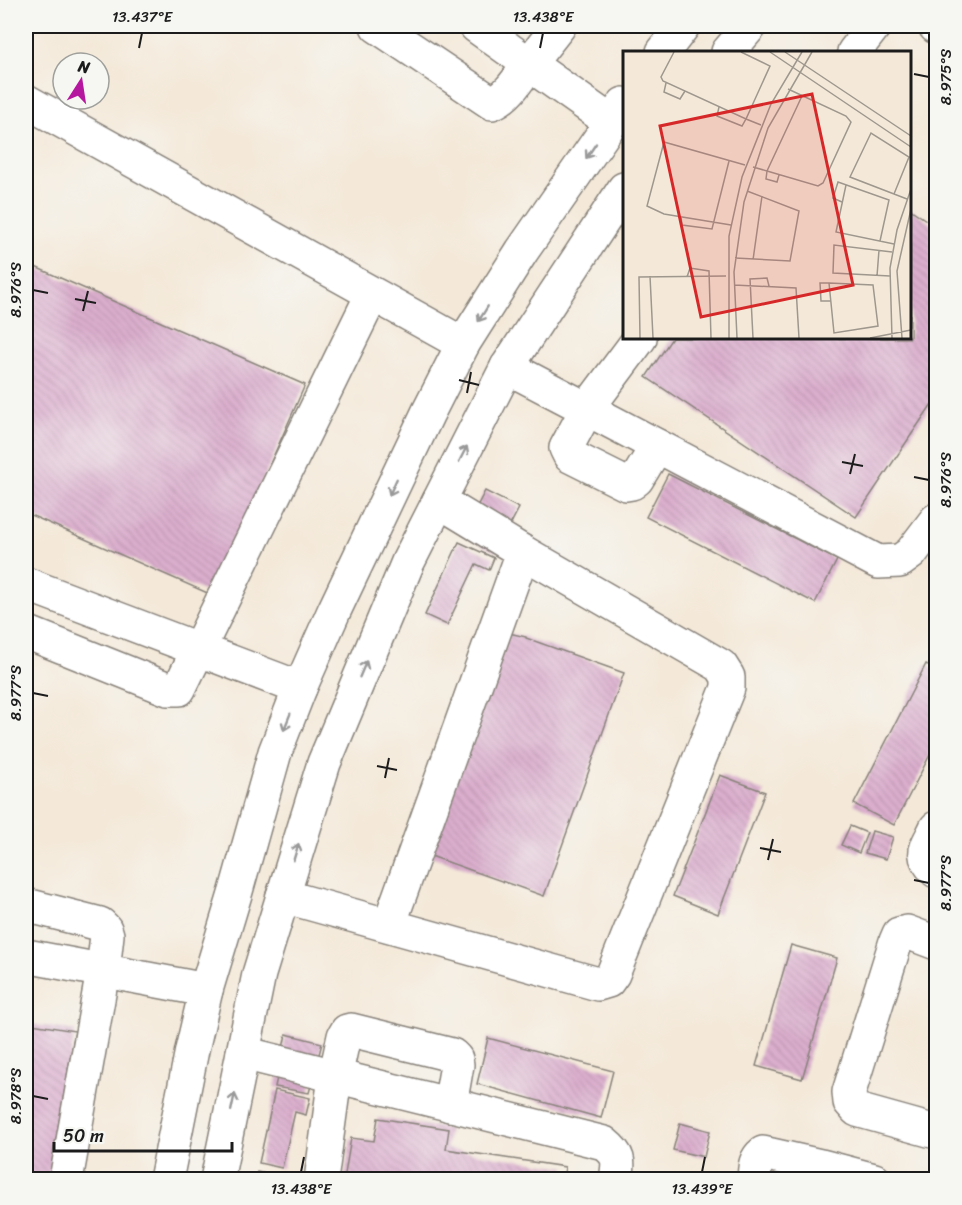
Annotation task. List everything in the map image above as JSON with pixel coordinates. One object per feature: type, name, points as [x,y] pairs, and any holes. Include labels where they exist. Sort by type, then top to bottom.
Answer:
[{"type":"lane","points":[[377,26],[492,104],[505,95],[559,26]]},
{"type":"lane","points":[[166,1179],[206,990],[275,752],[300,688],[334,611],[463,344],[522,251],[618,113],[530,64],[476,26]]},
{"type":"lane","points":[[664,51],[683,26]]},
{"type":"lane","points":[[729,51],[750,26]]},
{"type":"lane","points":[[855,51],[874,26]]},
{"type":"lane","points":[[26,101],[463,344]]},
{"type":"lane","points":[[217,1179],[259,974],[324,762],[408,562],[507,367],[623,191]]},
{"type":"lane","points":[[26,632],[168,689],[178,689],[372,295]]},
{"type":"lane","points":[[639,339],[587,409],[566,448],[570,456],[626,484],[637,479],[657,446]]},
{"type":"lane","points":[[507,367],[878,562],[900,561],[911,553],[936,520]]},
{"type":"lane","points":[[283,896],[598,984],[608,981],[618,963],[728,688],[728,677],[721,666],[439,501]]},
{"type":"lane","points":[[389,926],[523,552]]},
{"type":"lane","points":[[26,584],[300,688]]},
{"type":"lane","points":[[936,828],[925,851],[927,862],[936,871]]},
{"type":"lane","points":[[26,904],[100,924],[107,934],[103,971],[66,1179]]},
{"type":"lane","points":[[936,943],[907,932],[899,933],[849,1092],[850,1102],[857,1110],[936,1132]]},
{"type":"lane","points":[[26,956],[206,990]]},
{"type":"lane","points":[[321,1179],[335,1077],[347,1031],[351,1030],[452,1055],[457,1065],[450,1105]]},
{"type":"lane","points":[[243,1053],[604,1143],[615,1152],[619,1161],[616,1179]]},
{"type":"lane","points":[[754,1179],[756,1162],[758,1157],[764,1153],[819,1173],[874,1179]]},
{"type":"building","points":[[911,210],[936,227],[936,398],[856,517],[646,377],[671,339],[911,339]]},
{"type":"building","points":[[26,263],[305,385],[212,595],[26,513]]},
{"type":"building","points":[[668,474],[837,560],[815,603],[646,517]]},
{"type":"building","points":[[485,491],[519,508],[496,552],[462,535]]},
{"type":"building","points":[[459,542],[494,558],[489,570],[476,564],[447,625],[425,615]]},
{"type":"building","points":[[509,633],[526,637],[624,673],[544,896],[428,855]]},
{"type":"building","points":[[926,664],[936,669],[936,743],[894,825],[854,804]]},
{"type":"building","points":[[720,775],[765,792],[718,914],[673,896]]},
{"type":"building","points":[[850,826],[867,833],[859,853],[841,845]]},
{"type":"building","points":[[872,831],[893,837],[886,859],[865,853]]},
{"type":"building","points":[[791,945],[837,958],[802,1079],[756,1066]]},
{"type":"building","points":[[936,988],[936,1012],[929,1010]]},
{"type":"building","points":[[26,1023],[75,1031],[49,1180],[26,1180]]},
{"type":"building","points":[[286,1034],[322,1043],[309,1093],[275,1087]]},
{"type":"building","points":[[488,1038],[613,1071],[601,1118],[477,1084]]},
{"type":"building","points":[[275,1090],[310,1098],[306,1115],[295,1112],[282,1168],[259,1163]]},
{"type":"building","points":[[378,1118],[449,1129],[446,1149],[565,1167],[563,1180],[344,1180],[351,1138],[374,1141]]},
{"type":"building","points":[[680,1123],[710,1131],[704,1157],[673,1150]]},
{"type":"building","points":[[257,1172],[288,1178],[288,1180],[256,1180]]}]
